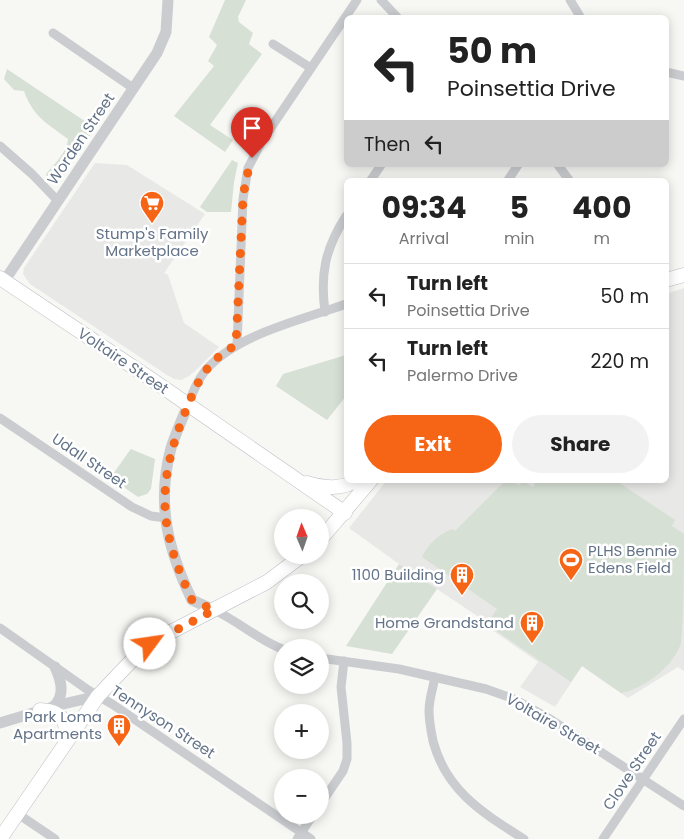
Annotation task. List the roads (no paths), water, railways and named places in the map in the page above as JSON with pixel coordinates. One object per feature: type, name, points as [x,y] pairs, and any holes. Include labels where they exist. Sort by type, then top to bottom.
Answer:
[{"type":"main road","points":[[669,279],[684,274]]},
{"type":"main road","name":"Voltaire Street","points":[[2,282],[188,404],[344,513]]},
{"type":"main road","points":[[297,480],[316,486],[330,487],[351,483]]},
{"type":"main road","points":[[329,530],[369,483]]},
{"type":"main road","points":[[0,839],[98,696],[126,665],[150,644],[267,582],[291,564]]},
{"type":"main road","points":[[47,708],[64,720],[67,730],[65,744]]},
{"type":"street","name":"Worden Street","points":[[2,282],[157,53],[168,21],[168,0]]},
{"type":"street","points":[[347,15],[357,0]]},
{"type":"street","points":[[381,0],[395,15]]},
{"type":"street","points":[[574,2],[580,15]]},
{"type":"street","points":[[236,345],[243,198],[248,168],[262,141],[344,19]]},
{"type":"street","points":[[53,33],[133,88]]},
{"type":"street","points":[[273,44],[311,68]]},
{"type":"street","points":[[669,73],[684,76]]},
{"type":"street","points":[[0,146],[32,174],[58,201]]},
{"type":"street","points":[[372,178],[380,167]]},
{"type":"street","points":[[509,178],[517,167]]},
{"type":"street","points":[[559,167],[568,178]]},
{"type":"street","points":[[325,312],[322,291],[324,269],[332,242],[344,220]]},
{"type":"street","points":[[274,645],[260,639],[228,616],[192,600],[174,558],[166,518],[164,493],[169,459],[176,433],[197,382],[206,370],[223,354],[236,345],[256,336],[344,305]]},
{"type":"street","name":"Udall Street","points":[[0,418],[132,507],[151,516],[166,518]]},
{"type":"street","name":"Tennyson Street","points":[[0,628],[55,667],[160,736],[299,836],[312,839]]},
{"type":"street","name":"Voltaire Street","points":[[329,659],[384,666],[435,677],[486,689],[526,705],[684,806]]},
{"type":"street","points":[[329,792],[343,771],[347,759],[341,687],[344,661]]},
{"type":"street","points":[[47,708],[60,699],[62,690],[60,677],[55,667]]},
{"type":"street","points":[[435,677],[429,708],[430,726],[438,755],[447,774],[454,786],[478,808],[524,839]]},
{"type":"street","points":[[0,723],[47,708],[98,696]]},
{"type":"street","name":"Clove Street","points":[[602,839],[684,719]]},
{"type":"street","points":[[18,814],[55,839]]},
{"type":"street","points":[[299,836],[307,824]]},
{"type":"place","name":"Stump's Family Marketplace","points":[[152,224]]},
{"type":"place","name":"PLHS Bennie Edens Field","points":[[571,581]]},
{"type":"place","name":"1100 Building","points":[[462,596]]},
{"type":"place","name":"Home Grandstand","points":[[532,644]]},
{"type":"place","name":"Park Loma Apartments","points":[[119,747]]}]
